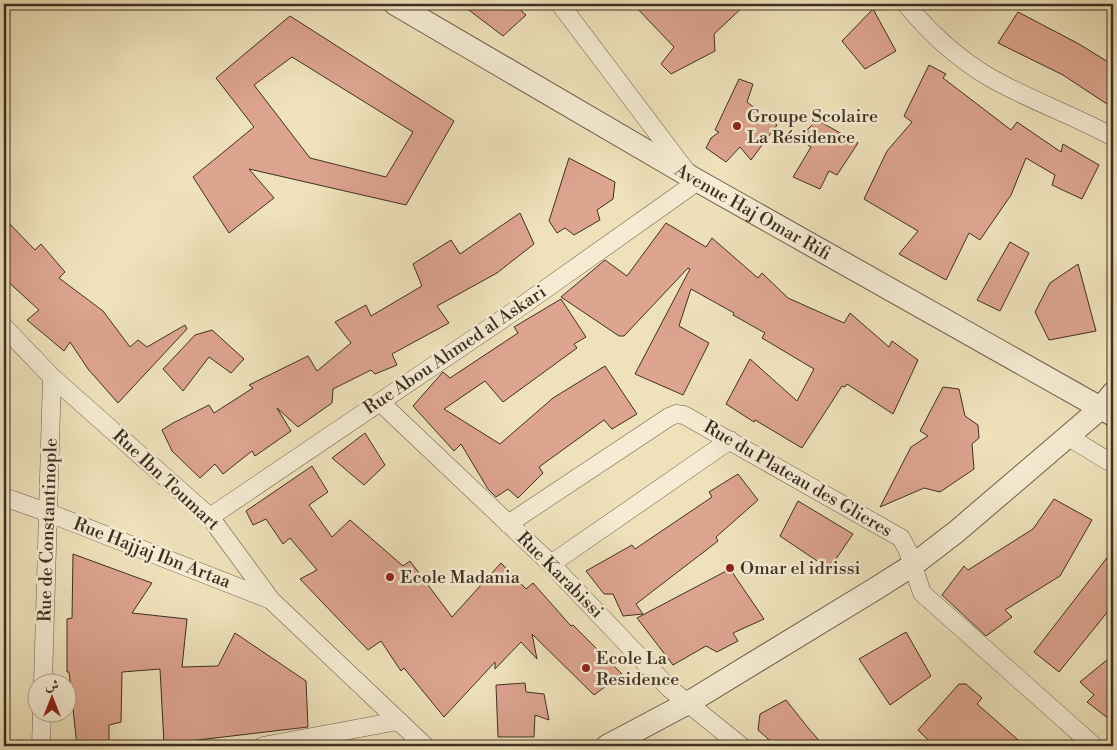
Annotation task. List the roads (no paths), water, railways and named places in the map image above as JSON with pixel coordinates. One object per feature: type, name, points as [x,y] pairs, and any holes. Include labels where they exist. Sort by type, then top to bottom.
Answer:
[{"type":"street","name":"Avenue Haj Omar Rifi","points":[[395,4],[693,177],[1109,405]]},
{"type":"street","points":[[560,4],[693,177]]},
{"type":"street","points":[[906,4],[935,35],[968,64],[1022,94],[1113,137]]},
{"type":"street","name":"Rue Abou Ahmed al Askari","points":[[210,517],[513,312],[693,177]]},
{"type":"street","name":"Rue Ibn Toumart","points":[[4,327],[52,377],[210,517],[271,600],[425,746]]},
{"type":"street","name":"Rue de Constantinople","points":[[43,672],[50,513],[52,377]]},
{"type":"street","name":"Rue Karabissi","points":[[380,402],[552,564],[668,688],[741,746]]},
{"type":"street","points":[[607,746],[688,703],[913,565],[956,532],[1067,436],[1109,405]]},
{"type":"street","name":"Rue du Plateau des Glieres","points":[[508,524],[668,417],[676,414],[684,415],[901,538],[913,565],[922,593],[1094,746]]},
{"type":"street","points":[[1067,436],[1113,464]]},
{"type":"street","points":[[552,564],[730,440]]},
{"type":"street","name":"Rue Hajjaj Ibn Artaa","points":[[4,497],[50,513],[271,600]]},
{"type":"street","points":[[263,746],[398,721]]},
{"type":"street","points":[[41,746],[42,722]]},
{"type":"place","name":"Groupe Scolaire La Résidence","points":[[737,126]]},
{"type":"place","name":"Omar el idrissi","points":[[730,568]]},
{"type":"place","name":"Ecole Madania","points":[[390,577]]},
{"type":"place","name":"Ecole La Residence","points":[[586,668]]}]
